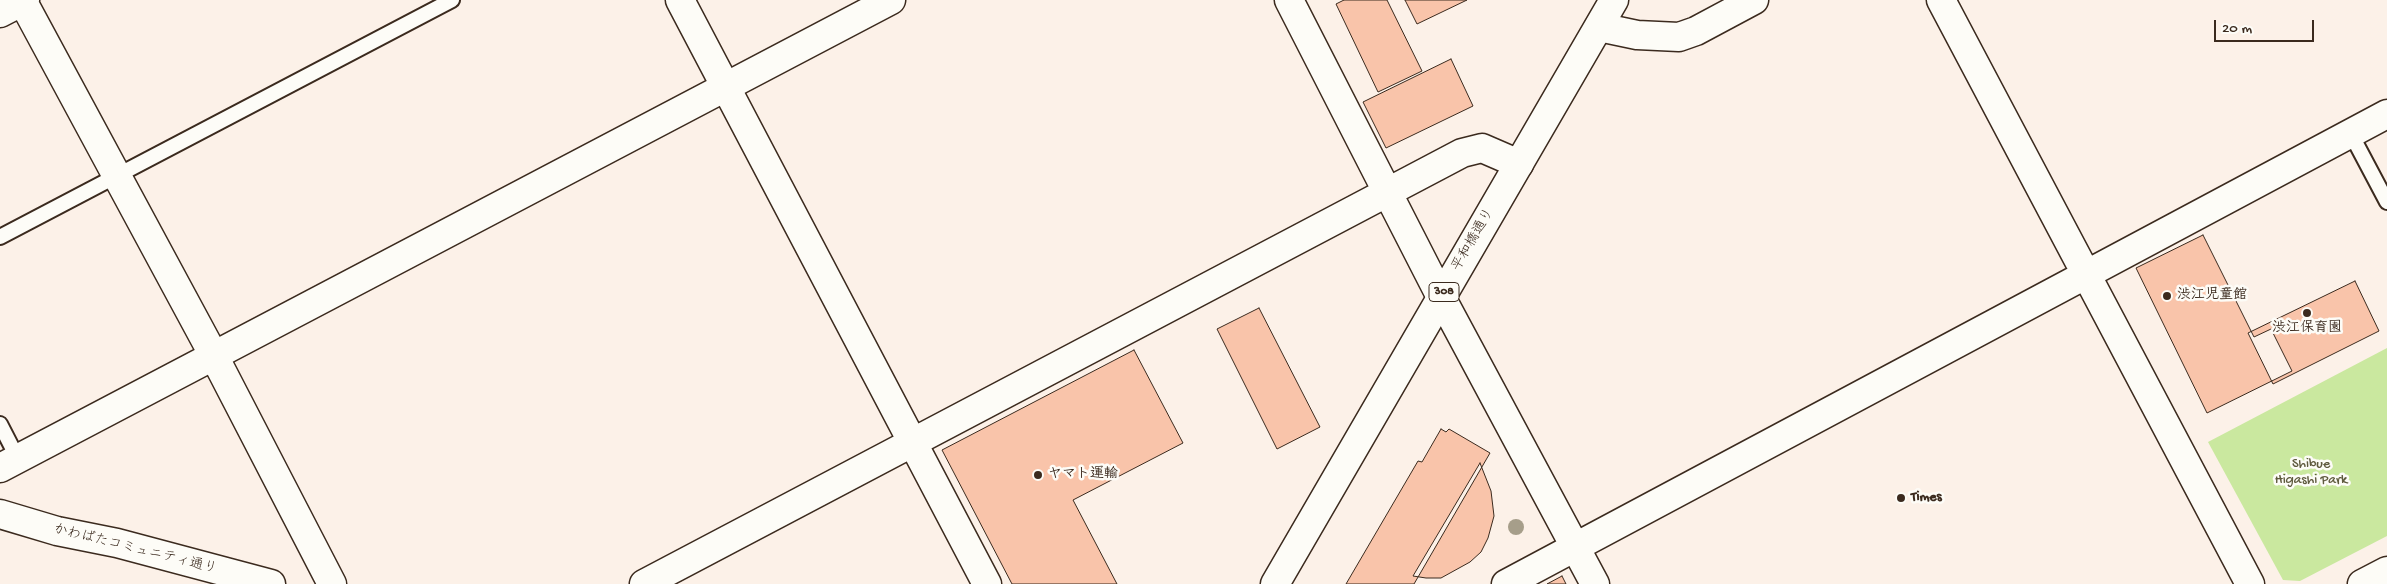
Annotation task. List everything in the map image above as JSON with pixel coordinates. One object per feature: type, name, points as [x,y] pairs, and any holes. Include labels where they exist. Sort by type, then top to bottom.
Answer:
[{"type":"street","points":[[680,0],[987,584]]},
{"type":"street","points":[[9,464],[891,0]]},
{"type":"street","points":[[1289,0],[1441,297],[1595,584]]},
{"type":"street","name":"平和橋通り","points":[[1275,584],[1614,0]]},
{"type":"street","points":[[1598,27],[1638,35],[1679,37],[1696,31],[1754,0]]},
{"type":"street","points":[[1941,0],[2250,584]]},
{"type":"street","points":[[17,4],[214,356],[332,584]]},
{"type":"street","points":[[1506,584],[2387,114]]},
{"type":"street","points":[[644,584],[1462,153],[1482,148],[1519,164]]},
{"type":"street","name":"かわばたコミュニティ通り","points":[[0,514],[57,531],[117,543],[270,584]]},
{"type":"street","points":[[2362,584],[2387,571]]},
{"type":"lane","points":[[0,237],[116,178],[452,0]]},
{"type":"lane","points":[[2351,134],[2387,202]]},
{"type":"lane","points":[[0,424],[9,464]]},
{"type":"green space","name":"Shibue Higashi Park","points":[[2387,348],[2387,536],[2300,581],[2283,580],[2208,442]]},
{"type":"building","points":[[1344,0],[1387,0],[1422,71],[1378,92],[1336,4]]},
{"type":"building","points":[[1405,0],[1467,0],[1417,24]]},
{"type":"building","points":[[1451,59],[1473,106],[1386,148],[1363,102]]},
{"type":"building","points":[[2203,235],[2254,337],[2271,329],[2292,371],[2207,413],[2136,268]]},
{"type":"building","points":[[2355,281],[2379,331],[2273,384],[2248,333]]},
{"type":"building","points":[[1259,308],[1320,427],[1277,449],[1217,329]]},
{"type":"building","name":"ヤマト運輸","points":[[1134,350],[1183,443],[1073,500],[1117,584],[1012,584],[942,450]]},
{"type":"building","points":[[1441,429],[1446,432],[1449,429],[1490,453],[1414,584],[1346,584],[1418,461],[1422,462]]},
{"type":"building","points":[[1480,463],[1491,491],[1494,516],[1488,538],[1481,552],[1470,562],[1441,578],[1413,576]]},
{"type":"building","points":[[1562,576],[1566,584],[1547,584]]},
{"type":"place","name":"渋江児童館","points":[[2167,296]]},
{"type":"place","name":"渋江保育園","points":[[2307,313]]},
{"type":"place","name":"ヤマト運輸","points":[[1038,475]]},
{"type":"place","name":"Times","points":[[1901,498]]}]
